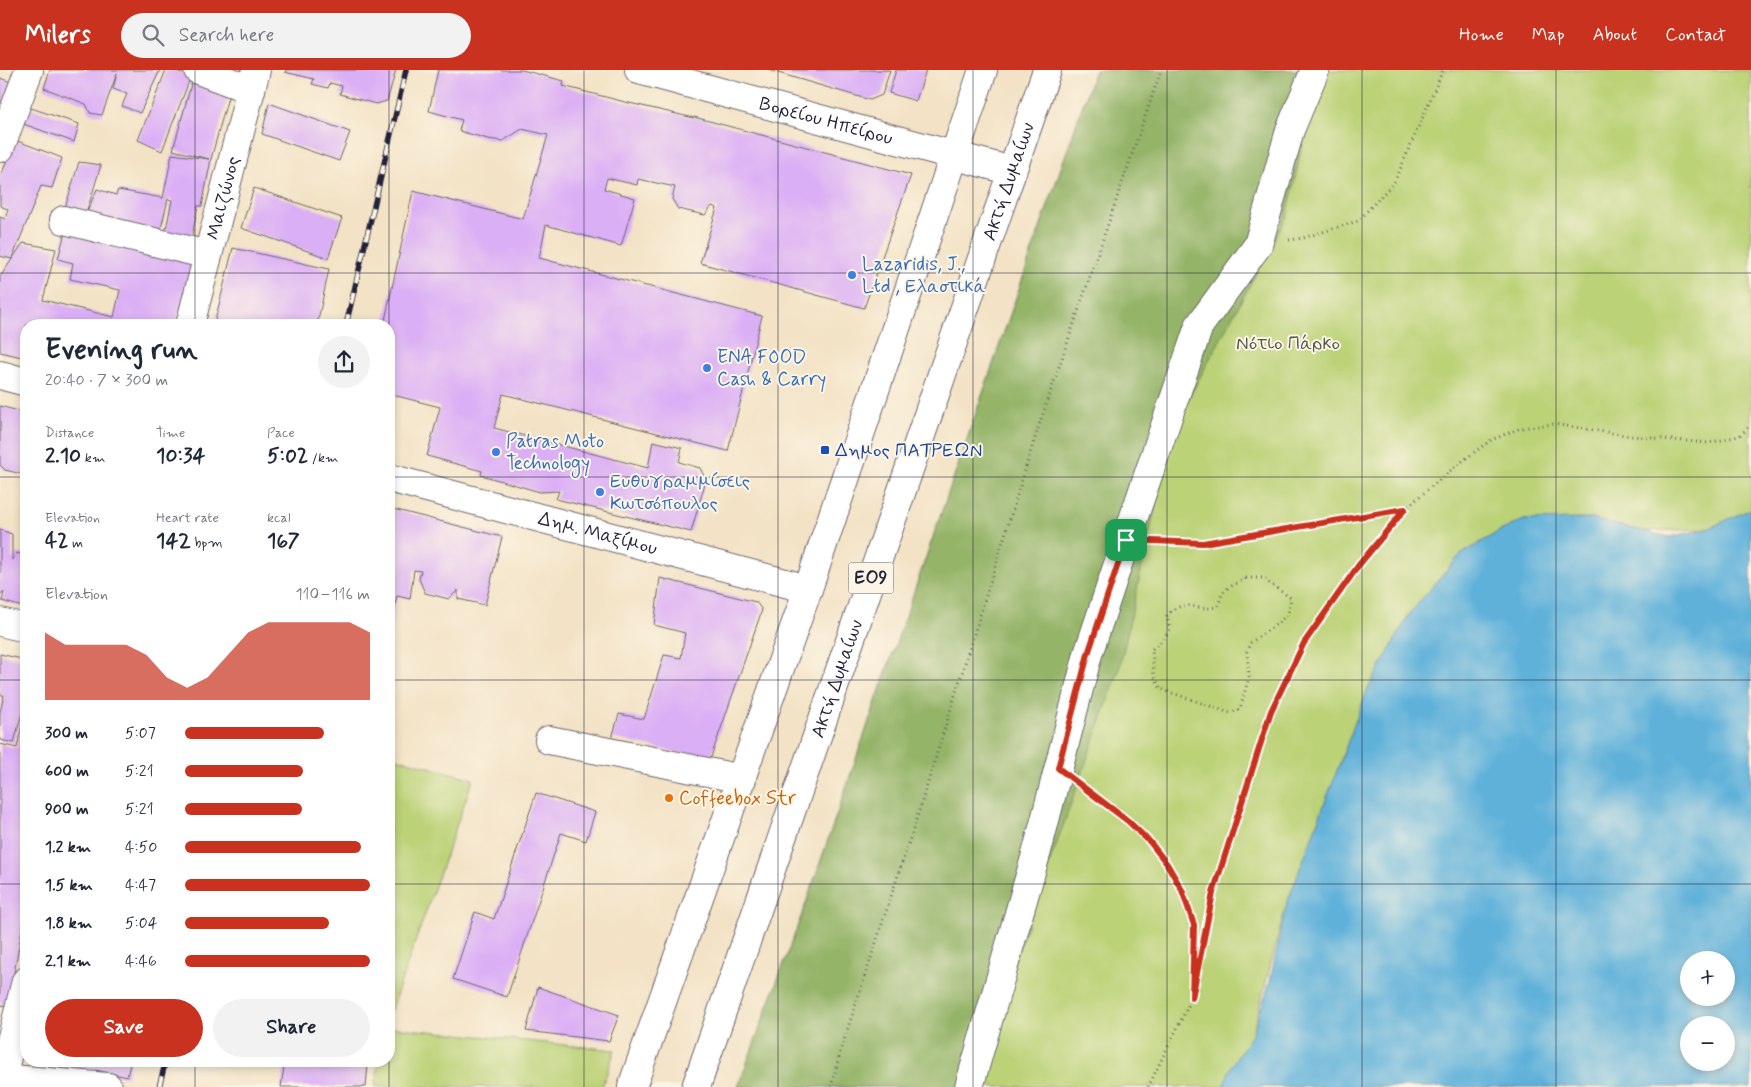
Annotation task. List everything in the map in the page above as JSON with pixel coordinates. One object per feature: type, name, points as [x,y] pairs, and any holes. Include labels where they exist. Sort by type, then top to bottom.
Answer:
[{"type":"main road","points":[[0,148],[29,70]]},
{"type":"main road","points":[[198,70],[254,80]]},
{"type":"main road","name":"Βορείου Ηπείρου","points":[[639,70],[1012,171]]},
{"type":"main road","points":[[632,1087],[808,589],[983,70]]},
{"type":"main road","name":"Ακτή Δυμαίων","points":[[696,1087],[1047,70]]},
{"type":"main road","points":[[969,1087],[1037,851],[1088,654],[1126,540],[1199,326],[1258,245],[1290,130],[1315,70]]},
{"type":"main road","name":"Μαιζώνος","points":[[192,319],[254,80]]},
{"type":"main road","points":[[64,220],[208,255]]},
{"type":"main road","points":[[0,375],[20,380]]},
{"type":"main road","name":"Δημ. Μαξίμου","points":[[395,480],[808,589]]},
{"type":"main road","points":[[0,622],[20,627]]},
{"type":"main road","points":[[549,740],[742,779]]},
{"type":"main road","points":[[20,1005],[1,1081],[108,1087]]},
{"type":"path","points":[[831,1087],[841,1049],[920,808],[1039,425],[1161,70]]},
{"type":"path","points":[[1258,245],[1303,238],[1358,221],[1395,181],[1443,70]]},
{"type":"path","points":[[1148,1087],[1192,998],[1213,893],[1271,711],[1304,643],[1358,566],[1405,509],[1457,465],[1491,440],[1520,428],[1554,424],[1631,436],[1708,442],[1739,436],[1751,425]]},
{"type":"path","points":[[1126,540],[1203,543],[1405,509]]},
{"type":"path","points":[[1246,578],[1266,578],[1270,584],[1291,598],[1288,614],[1250,643],[1247,652],[1249,677],[1240,709],[1230,713],[1162,689],[1154,676],[1152,649],[1163,640],[1170,629],[1167,616],[1173,610],[1185,605],[1209,609],[1218,606],[1222,594],[1236,582],[1246,578]]},
{"type":"path","points":[[1058,768],[1128,821],[1150,842],[1167,864],[1182,890],[1194,925],[1192,998]]},
{"type":"green space","name":"Νότιο Πάρκο","points":[[1095,70],[1751,70],[1751,509],[1707,529],[1641,531],[1593,519],[1524,520],[1498,532],[1460,555],[1410,613],[1367,691],[1286,906],[1252,1035],[1225,1087],[738,1087],[804,909]]},
{"type":"green space","points":[[1095,70],[1318,70],[1287,216],[1173,427],[1119,670],[969,1087],[738,1087],[804,909]]},
{"type":"green space","points":[[395,758],[473,779],[395,999]]},
{"type":"green space","points":[[395,1028],[615,1050],[602,1087],[375,1087],[378,1067],[395,1067]]},
{"type":"water","points":[[1751,509],[1751,1087],[1223,1087],[1231,1066],[1252,1035],[1270,981],[1286,906],[1367,691],[1410,613],[1460,555],[1498,532],[1524,520],[1593,519],[1669,537],[1707,529]]},
{"type":"building","points":[[50,70],[160,70],[140,113],[122,106],[127,94],[113,89],[117,73],[102,115],[90,113],[86,104],[44,88]]},
{"type":"building","points":[[166,70],[173,70],[191,76],[162,151],[138,140]]},
{"type":"building","points":[[286,70],[396,70],[387,101],[376,104],[340,94],[342,86],[330,83],[328,88],[312,84],[314,79],[285,72]]},
{"type":"building","points":[[438,70],[522,70],[564,81],[563,86],[694,117],[911,175],[864,308],[700,263],[717,208],[712,206],[705,215],[678,209],[672,199],[675,187],[638,179],[637,185],[607,178],[604,189],[635,198],[621,246],[546,225],[539,258],[762,316],[728,451],[503,394],[494,428],[648,468],[653,441],[682,448],[679,462],[700,468],[706,480],[691,532],[556,499],[559,491],[540,492],[481,475],[482,471],[427,456],[440,407],[395,396],[395,319],[385,319],[413,191],[523,219],[548,135],[522,129],[503,141],[488,139],[459,131],[462,120],[429,111]]},
{"type":"building","points":[[768,70],[890,70],[882,95],[870,100]]},
{"type":"building","points":[[896,70],[926,70],[916,101],[889,93]]},
{"type":"building","points":[[0,78],[16,84],[0,128]]},
{"type":"building","points":[[192,81],[230,90],[211,159],[202,206],[198,206],[190,245],[164,239],[172,200],[168,199],[159,237],[107,225],[85,217],[97,189],[116,195],[118,190],[163,198],[172,154],[209,159],[173,150]]},
{"type":"building","points":[[269,103],[350,132],[339,161],[262,134]]},
{"type":"building","points":[[22,105],[79,124],[74,142],[18,122]]},
{"type":"building","points":[[15,140],[62,158],[52,188],[41,186],[12,259],[0,256],[0,217],[5,219],[8,209],[0,206],[0,178]]},
{"type":"building","points":[[79,162],[101,165],[85,217],[74,216],[65,208]]},
{"type":"building","points":[[254,188],[342,218],[328,258],[241,228]]},
{"type":"building","points":[[67,225],[197,261],[188,307],[179,311],[177,319],[20,319],[20,357],[0,352],[0,277],[23,243],[56,249],[43,300],[114,317],[120,290],[70,279],[73,263],[58,259]]},
{"type":"building","points":[[233,248],[329,269],[318,319],[215,319]]},
{"type":"building","points":[[0,406],[20,411],[20,474],[5,470],[0,465]]},
{"type":"building","points":[[395,510],[502,537],[485,605],[458,599],[458,590],[449,599],[425,593],[419,579],[421,571],[414,570],[410,599],[397,596],[395,605]]},
{"type":"building","points":[[0,530],[12,534],[12,560],[17,553],[20,554],[20,606],[2,601],[4,592],[0,594]]},
{"type":"building","points":[[660,578],[756,602],[762,610],[710,760],[612,738],[619,714],[644,719],[664,655],[681,658],[685,633],[654,625]]},
{"type":"building","points":[[0,654],[20,659],[20,720],[14,743],[0,740],[0,712],[4,695],[0,695]]},
{"type":"building","points":[[20,734],[20,940],[8,1006],[0,1005],[0,744],[17,748]]},
{"type":"building","points":[[536,793],[595,812],[586,841],[561,833],[507,997],[453,979],[475,912],[494,919]]},
{"type":"building","points":[[538,987],[619,1015],[609,1041],[526,1031]]},
{"type":"building","points":[[50,1067],[129,1067],[127,1077],[96,1070],[95,1078],[49,1070]]},
{"type":"building","points":[[284,1067],[368,1067],[366,1087],[281,1087]]},
{"type":"railway","points":[[347,319],[406,70]]},
{"type":"railway","points":[[159,1087],[164,1067]]},
{"type":"place","name":"Lazaridis, J., Ltd , Ελαστικά","points":[[852,275]]},
{"type":"place","name":"ENA FOOD Cash & Carry","points":[[707,368]]},
{"type":"place","name":"Δημος ΠΑΤΡΕΩΝ","points":[[825,450]]},
{"type":"place","name":"Patras Moto Technology","points":[[496,452]]},
{"type":"place","name":"Ευθυγραμμίσεις Κωτσόπουλος","points":[[600,492]]},
{"type":"place","name":"Coffeebox Str","points":[[669,798]]},
{"type":"route","points":[[1405,509],[1358,566],[1304,643],[1271,711],[1213,893],[1192,998],[1194,925],[1182,890],[1167,864],[1150,842],[1128,821],[1058,768],[1088,654],[1126,540],[1203,543],[1405,509]]}]
